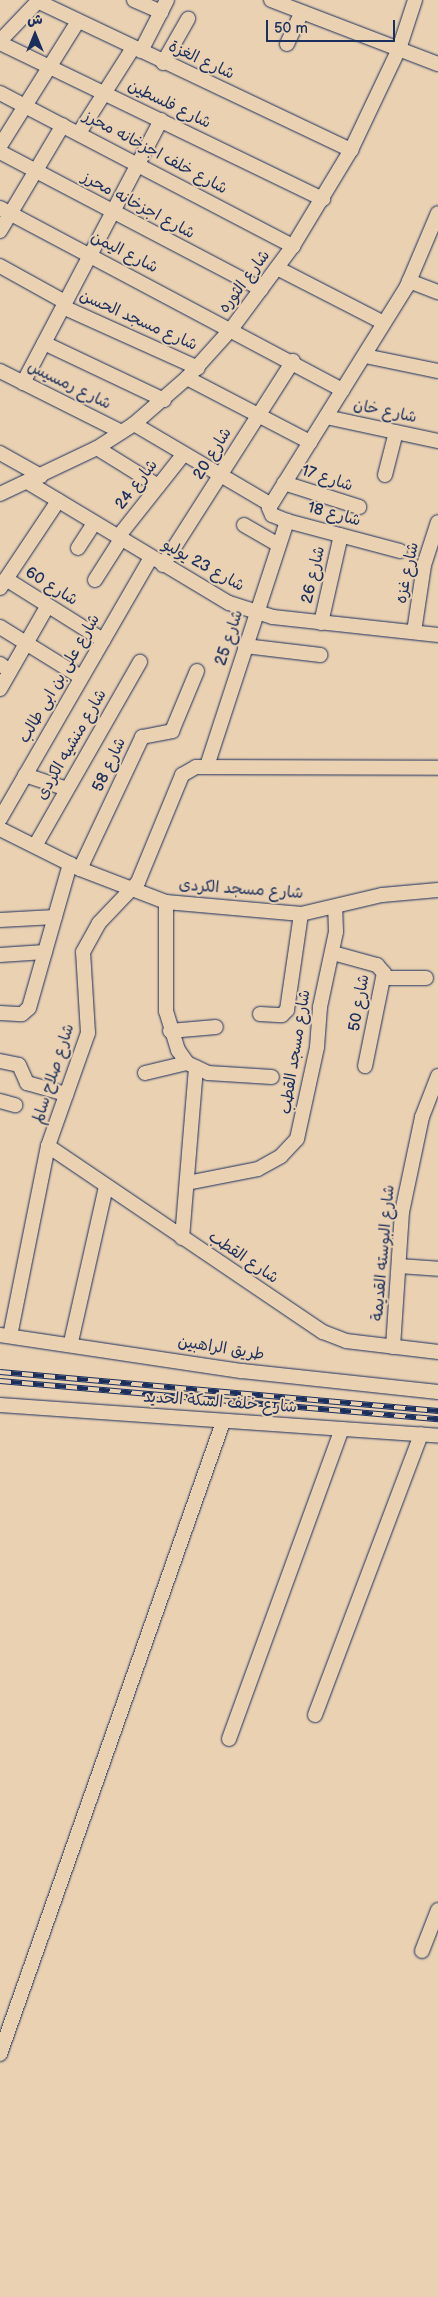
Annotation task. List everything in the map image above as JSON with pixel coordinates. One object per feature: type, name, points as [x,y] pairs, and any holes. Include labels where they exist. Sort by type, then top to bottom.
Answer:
[{"type":"street","points":[[79,133],[137,50],[164,6],[134,0]]},
{"type":"street","points":[[271,0],[438,64]]},
{"type":"street","points":[[0,42],[38,1]]},
{"type":"street","name":"شارع الغزة","points":[[38,1],[164,63],[351,150]]},
{"type":"street","name":"شارع الثوره","points":[[0,494],[35,480],[96,448],[134,424],[164,400],[198,368],[232,328],[293,246],[351,150],[399,50],[412,1]]},
{"type":"street","points":[[287,44],[302,12]]},
{"type":"street","points":[[164,63],[188,19]]},
{"type":"street","points":[[0,146],[78,21]]},
{"type":"street","name":"شارع فلسطين","points":[[0,42],[323,199]]},
{"type":"street","name":"شارع خلف اجزخانه محرز","points":[[0,93],[293,246]]},
{"type":"street","points":[[23,383],[161,120]]},
{"type":"street","points":[[0,231],[5,210],[36,171],[63,125]]},
{"type":"street","name":"شارع اجزخانه محرز","points":[[0,152],[261,289]]},
{"type":"street","name":"شارع اليمن","points":[[5,210],[232,328],[343,390]]},
{"type":"street","points":[[134,424],[183,455],[270,504],[365,356],[409,281],[438,212]]},
{"type":"street","name":"شارع مسجد الحسن","points":[[0,266],[64,304],[198,368]]},
{"type":"street","points":[[276,268],[384,324]]},
{"type":"street","points":[[409,281],[438,292]]},
{"type":"street","points":[[44,343],[164,400]]},
{"type":"street","points":[[365,356],[438,371]]},
{"type":"street","name":"شارع 20","points":[[163,565],[293,361]]},
{"type":"street","name":"شارع رمسيس","points":[[0,371],[122,432]]},
{"type":"street","points":[[187,378],[310,442]]},
{"type":"street","name":"شارع خان","points":[[326,417],[438,441]]},
{"type":"street","points":[[385,475],[396,432]]},
{"type":"street","points":[[96,448],[158,486]]},
{"type":"street","name":"شارع 23 يوليو","points":[[0,453],[35,480],[58,501],[229,603],[256,613],[321,623],[438,635]]},
{"type":"street","name":"شارع 24","points":[[95,580],[120,538],[183,455]]},
{"type":"street","name":"شارع 17","points":[[284,483],[359,507]]},
{"type":"street","points":[[3,584],[58,501]]},
{"type":"street","name":"شارع 18","points":[[270,504],[269,512],[287,521],[400,551]]},
{"type":"street","name":"شارع 25","points":[[202,766],[287,521]]},
{"type":"street","name":"شارع غزه","points":[[414,632],[424,565],[438,522]]},
{"type":"street","points":[[78,548],[94,523]]},
{"type":"street","points":[[244,525],[278,545]]},
{"type":"street","name":"شارع 26","points":[[321,623],[340,536]]},
{"type":"street","name":"شارع على بن ابى طالب","points":[[0,819],[151,557]]},
{"type":"street","name":"شارع 60","points":[[3,584],[103,640]]},
{"type":"street","points":[[0,689],[5,667],[25,646],[47,607]]},
{"type":"street","points":[[0,627],[25,646],[81,678]]},
{"type":"street","points":[[245,646],[320,655]]},
{"type":"street","name":"شارع منشيه الكردى","points":[[35,846],[140,662]]},
{"type":"street","name":"شارع 58","points":[[75,866],[142,737],[172,731],[197,671]]},
{"type":"street","points":[[202,766],[438,768]]},
{"type":"street","name":"شارع صلاح سالم","points":[[5,1335],[48,1146],[88,1033],[83,952],[99,923],[131,890],[177,784],[202,766]]},
{"type":"street","points":[[25,775],[67,789]]},
{"type":"street","name":"شارع مسجد الكردى","points":[[0,829],[75,866],[131,890],[166,902],[301,914],[335,909],[382,895],[438,890]]},
{"type":"street","points":[[0,1013],[22,1014],[29,1008],[55,917],[75,866]]},
{"type":"street","points":[[166,902],[165,994],[170,1031],[191,1066],[182,1238]]},
{"type":"street","name":"شارع مسجد القطب","points":[[186,1183],[258,1168],[281,1156],[297,1139],[305,1114],[320,1007],[333,953],[335,909]]},
{"type":"street","points":[[260,1014],[282,1015],[287,1010],[301,914]]},
{"type":"street","points":[[0,920],[55,917]]},
{"type":"street","points":[[0,956],[45,952]]},
{"type":"street","name":"شارع 50","points":[[333,953],[377,964],[384,978],[365,1066]]},
{"type":"street","points":[[384,978],[426,978]]},
{"type":"street","points":[[170,1031],[216,1027]]},
{"type":"street","points":[[0,1061],[19,1065],[27,1084],[66,1094]]},
{"type":"street","points":[[145,1073],[191,1066],[272,1077]]},
{"type":"street","name":"شارع البوسته القديمة","points":[[394,1347],[399,1266],[410,1164],[438,1076]]},
{"type":"street","points":[[0,1101],[15,1105]]},
{"type":"street","name":"شارع القطب","points":[[48,1146],[323,1332],[346,1341],[438,1352]]},
{"type":"street","points":[[71,1342],[106,1187]]},
{"type":"street","points":[[399,1266],[438,1269]]},
{"type":"street","name":"طريق الراهبين","points":[[5,1335],[71,1342],[242,1371],[438,1392]]},
{"type":"street","name":"شارع خلف السكة الحديد","points":[[0,1405],[438,1436]]},
{"type":"street","points":[[0,2054],[223,1422]]},
{"type":"street","points":[[229,1739],[342,1429]]},
{"type":"street","points":[[314,1715],[421,1434]]},
{"type":"street","points":[[422,1951],[438,1910]]},
{"type":"railway","points":[[0,1372],[438,1411]]},
{"type":"railway","points":[[0,1381],[438,1419]]}]
